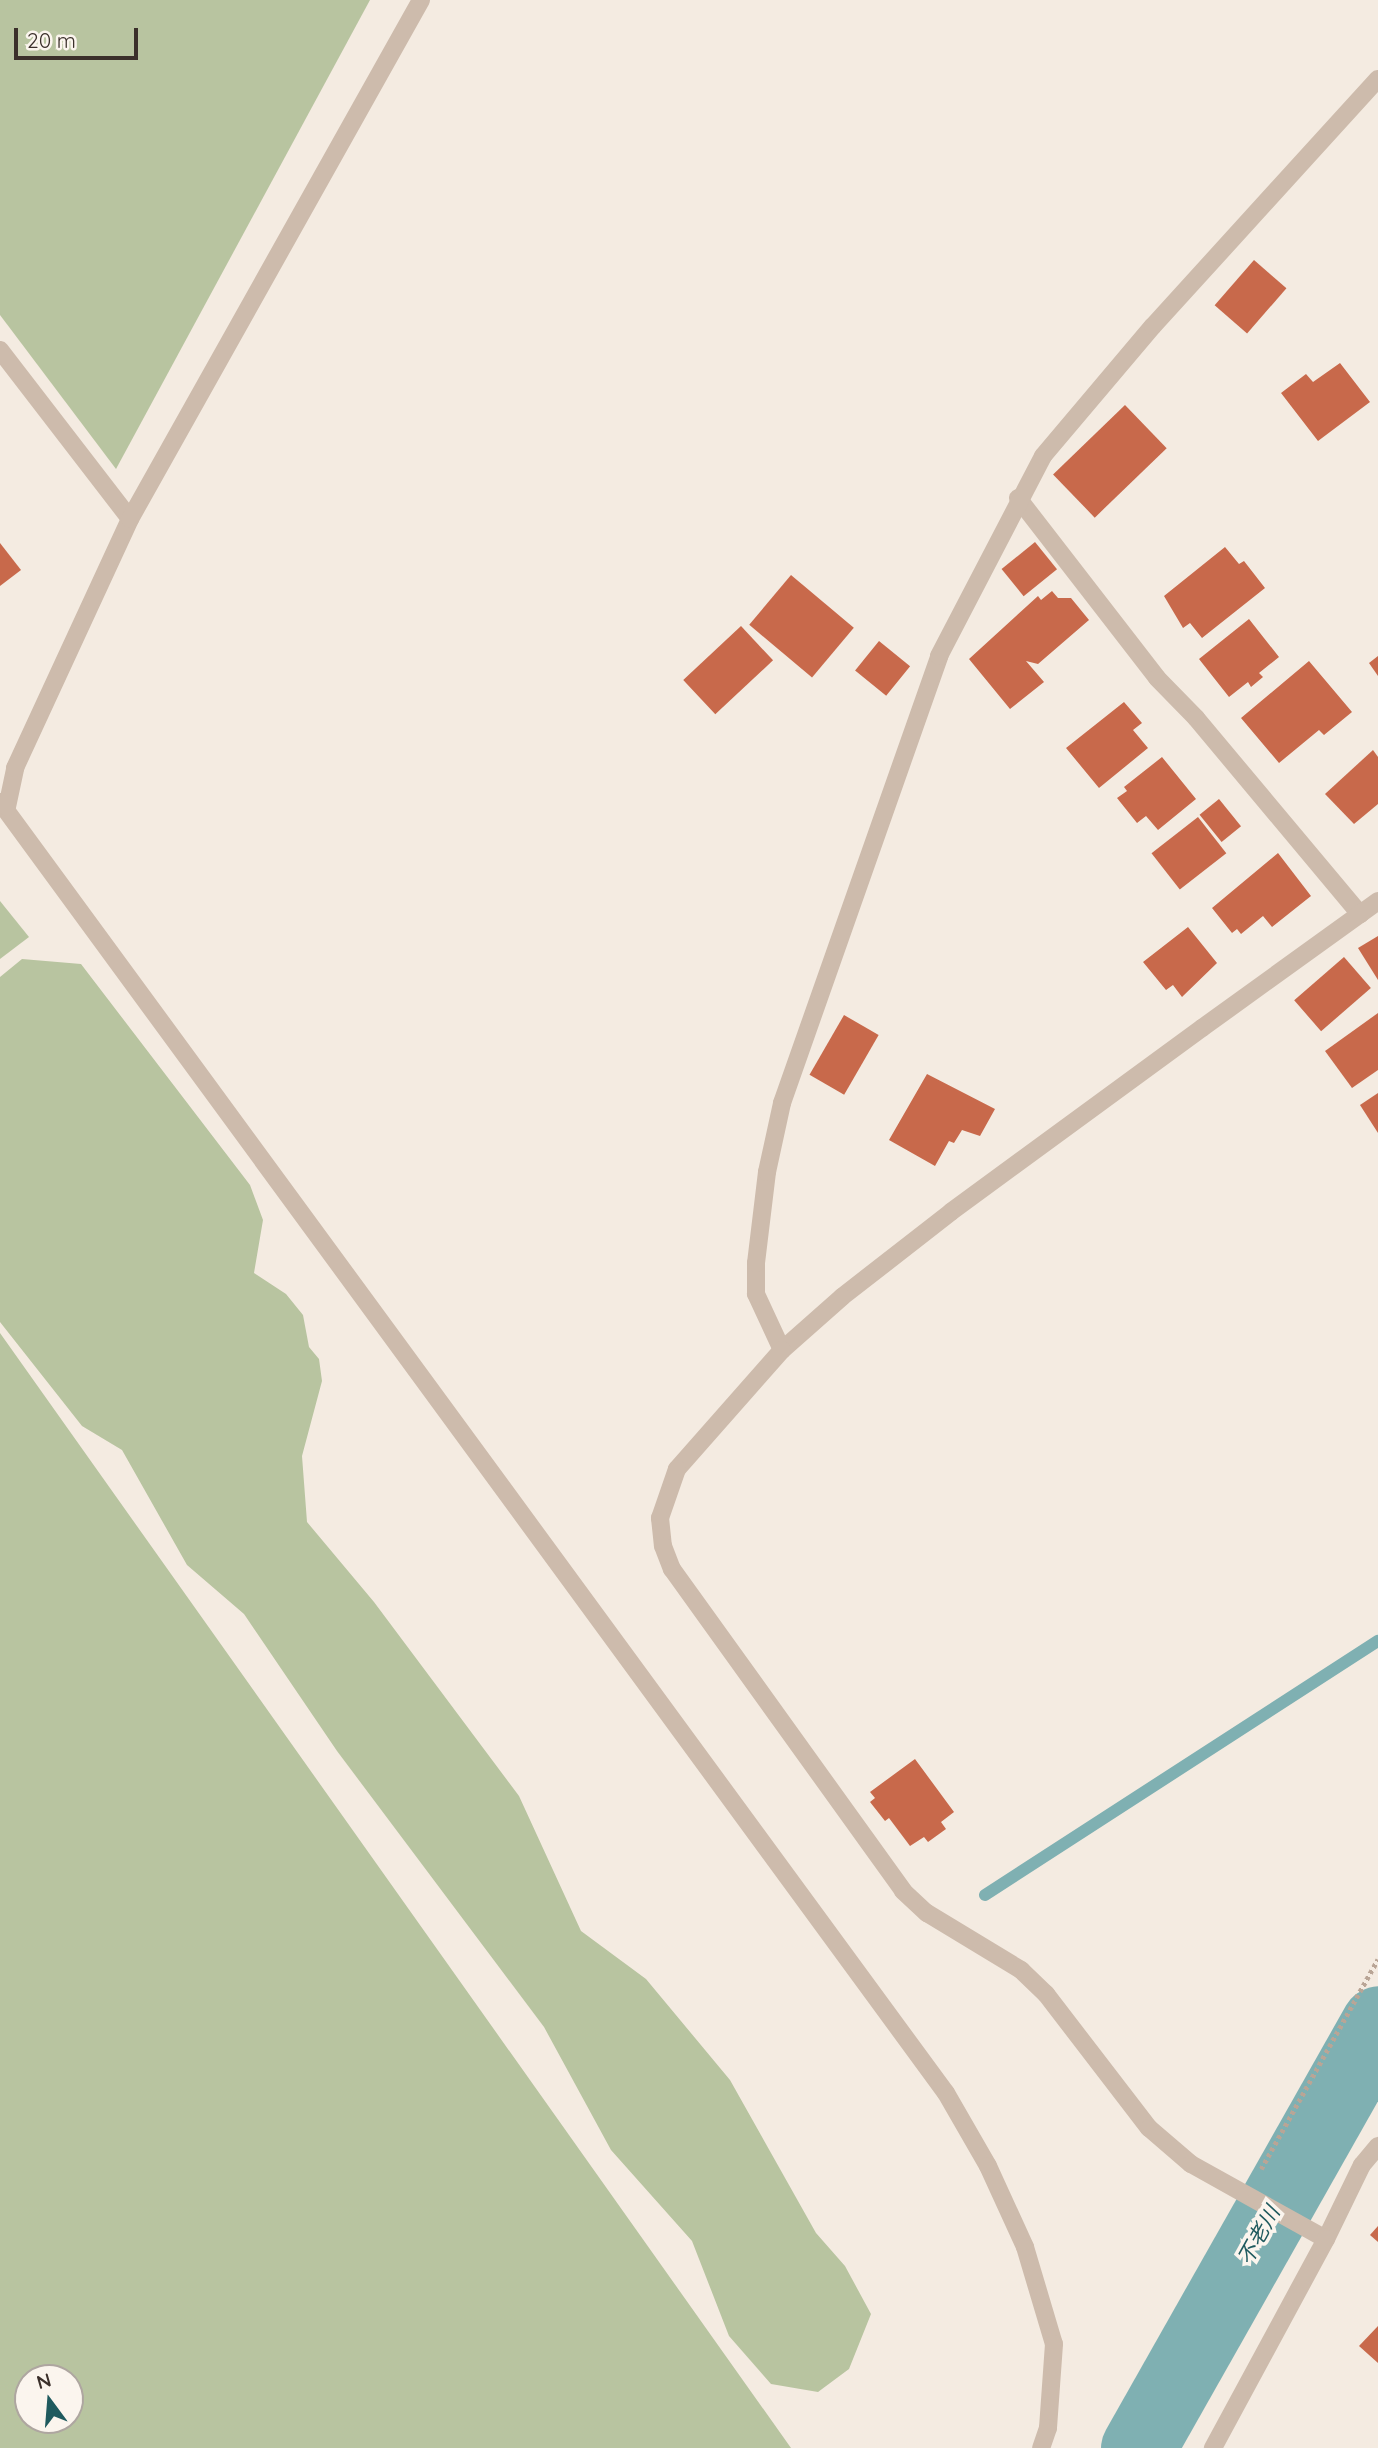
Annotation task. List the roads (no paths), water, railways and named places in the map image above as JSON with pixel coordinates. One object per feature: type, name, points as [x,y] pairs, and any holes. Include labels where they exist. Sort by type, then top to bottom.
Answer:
[{"type":"street","points":[[421,0],[130,519],[15,768],[4,804],[946,2093],[988,2166],[1025,2247],[1054,2344],[1048,2428],[1041,2448]]},
{"type":"street","points":[[782,1350],[756,1294],[756,1263],[767,1172],[782,1103],[939,656],[1018,498],[1043,456],[1153,326],[1378,79]]},
{"type":"street","points":[[0,350],[130,519]]},
{"type":"street","points":[[1018,498],[1157,678],[1196,718],[1360,914]]},
{"type":"street","points":[[1326,2239],[1191,2164],[1149,2128],[1046,1994],[1021,1970],[927,1913],[903,1891],[672,1569],[663,1546],[660,1518],[677,1469],[782,1350],[929,1229],[1378,901]]},
{"type":"street","points":[[1213,2448],[1326,2239],[1362,2165],[1378,2146]]},
{"type":"waterway","points":[[985,1895],[1378,1641]]},
{"type":"waterway","name":"不老川","points":[[1138,2448],[1378,2023]]}]
